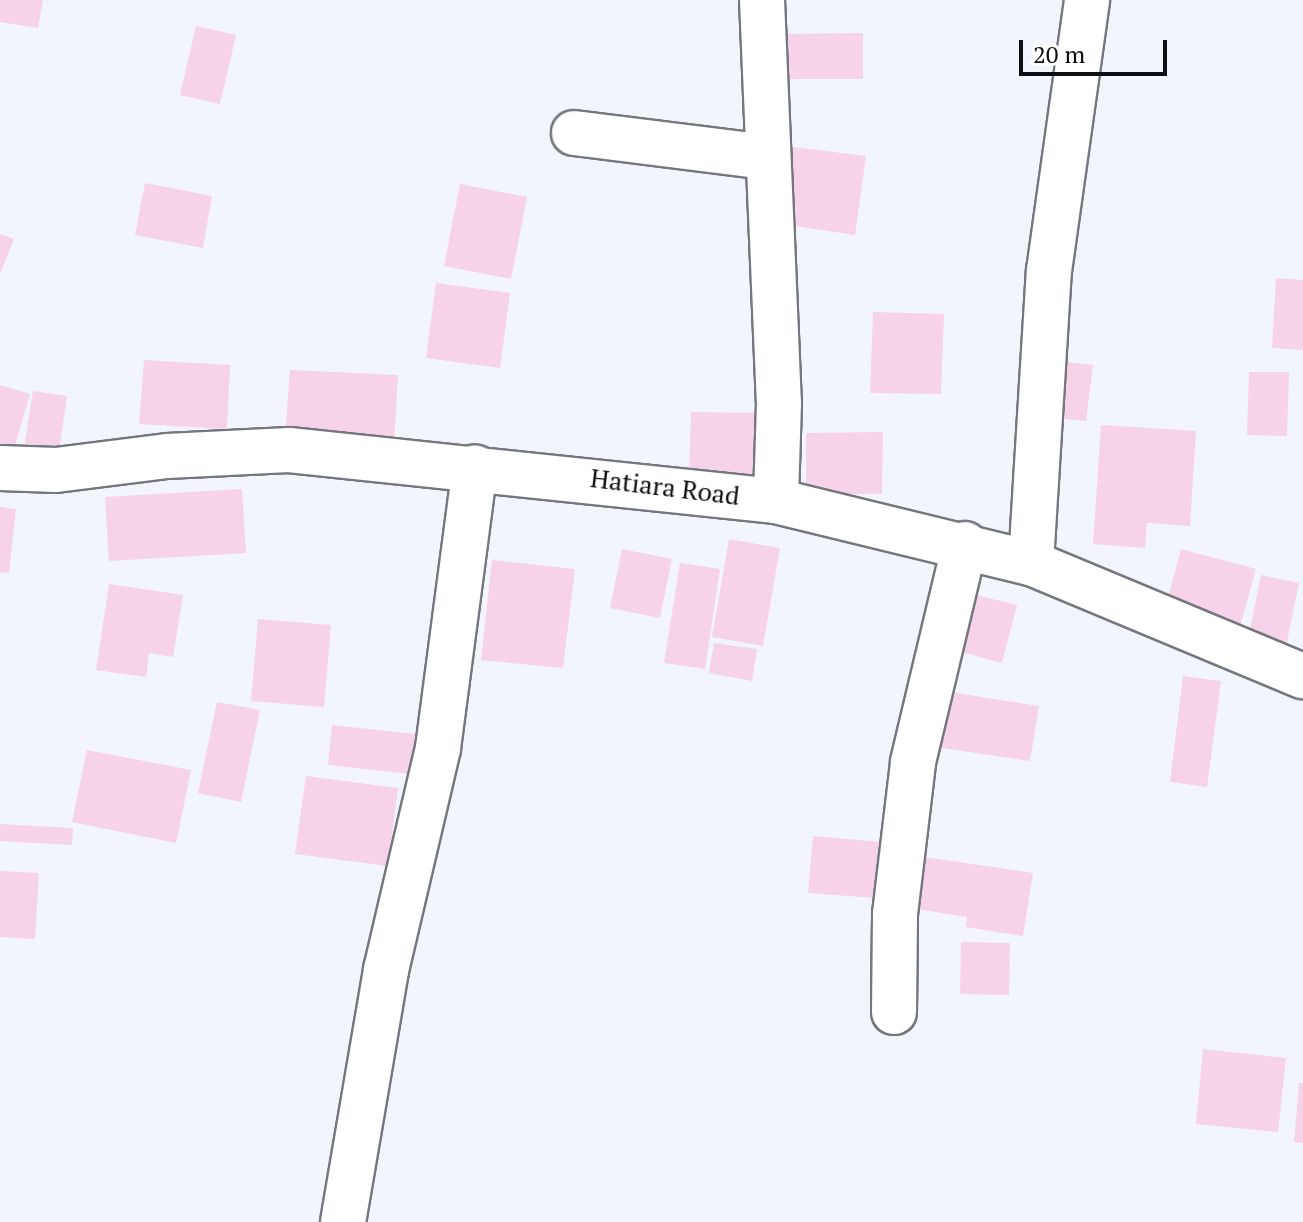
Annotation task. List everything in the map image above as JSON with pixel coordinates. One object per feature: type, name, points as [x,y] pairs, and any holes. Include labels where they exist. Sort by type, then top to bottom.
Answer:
[{"type":"street","points":[[762,0],[766,157],[779,403],[776,501]]},
{"type":"street","points":[[1031,563],[1049,271],[1087,0]]},
{"type":"street","points":[[574,133],[766,157]]},
{"type":"street","name":"Hatiara Road","points":[[0,468],[56,470],[248,449],[475,467],[776,501],[965,544],[1031,563],[1303,676]]},
{"type":"street","points":[[343,1222],[386,970],[438,748],[475,467]]},
{"type":"street","points":[[894,1012],[895,914],[913,762],[965,544]]},
{"type":"building","points":[[0,0],[43,0],[38,28],[0,22]]},
{"type":"building","points":[[196,26],[236,35],[220,104],[180,95]]},
{"type":"building","points":[[863,33],[863,79],[780,79],[780,34]]},
{"type":"building","points":[[785,146],[866,156],[855,235],[774,223]]},
{"type":"building","points":[[145,183],[212,196],[203,248],[135,235]]},
{"type":"building","points":[[460,184],[527,197],[511,279],[444,266]]},
{"type":"building","points":[[0,234],[14,239],[0,274]]},
{"type":"building","points":[[1276,278],[1303,280],[1303,350],[1272,348]]},
{"type":"building","points":[[436,283],[510,293],[500,368],[426,358]]},
{"type":"building","points":[[873,312],[944,314],[941,394],[870,393]]},
{"type":"building","points":[[144,360],[230,365],[227,429],[139,424]]},
{"type":"building","points":[[1049,360],[1093,365],[1086,421],[1042,417]]},
{"type":"building","points":[[290,370],[398,375],[394,444],[285,438]]},
{"type":"building","points":[[1249,372],[1289,372],[1287,436],[1247,435]]},
{"type":"building","points":[[0,385],[30,394],[9,466],[0,463]]},
{"type":"building","points":[[33,391],[67,396],[58,459],[23,454]]},
{"type":"building","points":[[691,412],[773,413],[771,481],[689,479]]},
{"type":"building","points":[[1101,425],[1196,431],[1190,526],[1147,523],[1145,548],[1093,544]]},
{"type":"building","points":[[883,432],[882,494],[806,494],[806,433]]},
{"type":"building","points":[[242,489],[246,553],[109,561],[105,497]]},
{"type":"building","points":[[0,507],[16,509],[9,573],[0,572]]},
{"type":"building","points":[[729,539],[780,548],[763,646],[712,637]]},
{"type":"building","points":[[622,549],[672,559],[660,618],[610,608]]},
{"type":"building","points":[[1181,549],[1256,569],[1237,637],[1163,617]]},
{"type":"building","points":[[492,560],[575,569],[563,668],[481,660]]},
{"type":"building","points":[[680,563],[720,569],[705,669],[664,663]]},
{"type":"building","points":[[1261,575],[1299,583],[1285,651],[1247,644]]},
{"type":"building","points":[[109,584],[183,595],[173,657],[149,653],[146,677],[96,670]]},
{"type":"building","points":[[976,595],[1017,605],[1002,663],[961,652]]},
{"type":"building","points":[[258,619],[331,625],[324,707],[251,701]]},
{"type":"building","points":[[714,643],[757,649],[752,681],[709,673]]},
{"type":"building","points":[[1183,676],[1221,681],[1207,787],[1170,782]]},
{"type":"building","points":[[937,690],[1039,706],[1030,761],[929,746]]},
{"type":"building","points":[[217,702],[260,710],[241,802],[198,793]]},
{"type":"building","points":[[332,725],[415,734],[411,774],[328,765]]},
{"type":"building","points":[[87,750],[191,770],[176,843],[72,822]]},
{"type":"building","points":[[306,776],[398,788],[388,866],[295,854]]},
{"type":"building","points":[[0,824],[73,828],[72,845],[0,841]]},
{"type":"building","points":[[813,836],[892,843],[888,899],[808,893]]},
{"type":"building","points":[[918,856],[1033,873],[1023,936],[966,927],[967,917],[910,908]]},
{"type":"building","points":[[0,871],[39,873],[35,939],[0,937]]},
{"type":"building","points":[[961,942],[1010,943],[1009,995],[960,994]]},
{"type":"building","points":[[1203,1049],[1286,1058],[1278,1132],[1196,1124]]},
{"type":"building","points":[[1299,1083],[1303,1083],[1303,1143],[1294,1142]]}]
